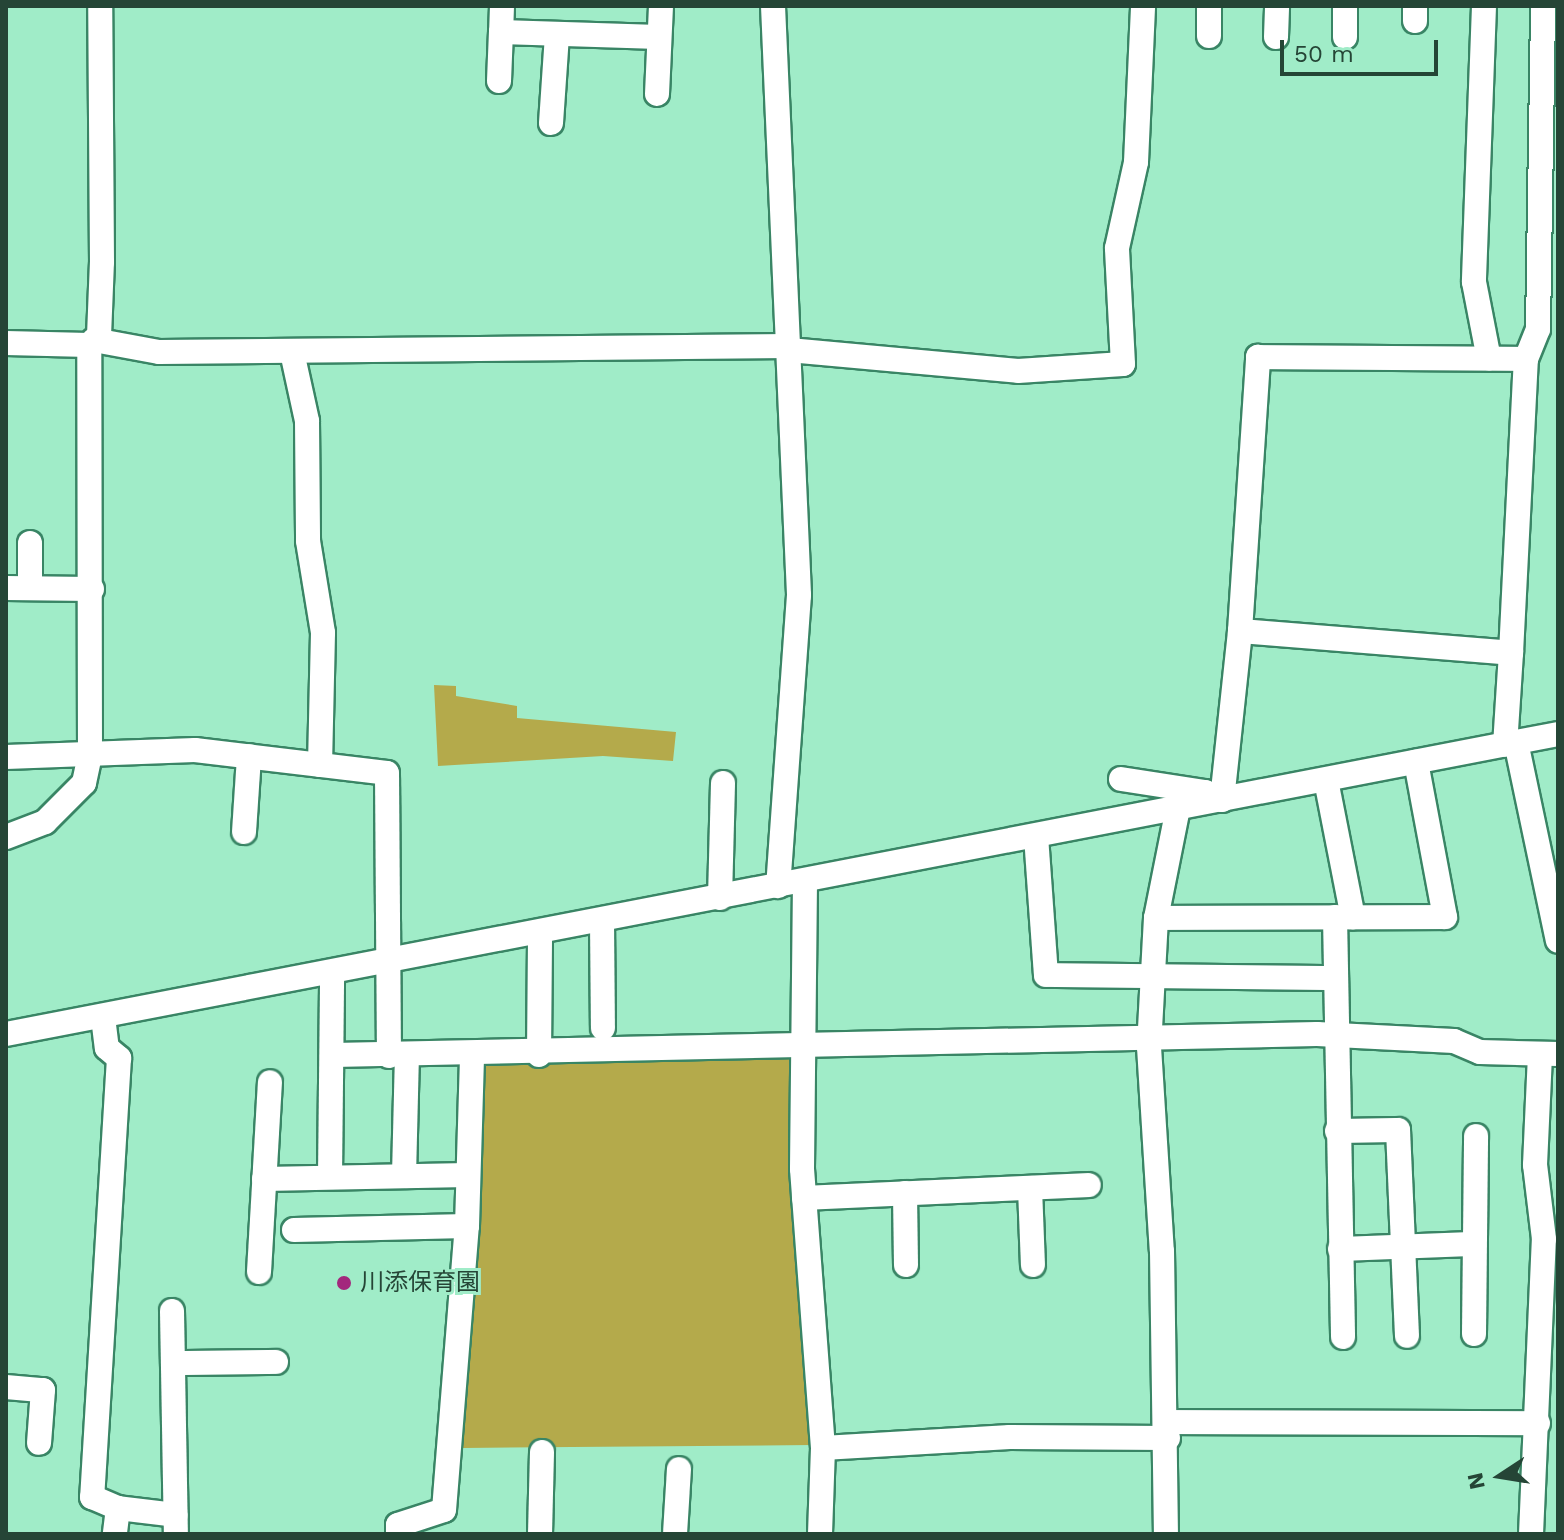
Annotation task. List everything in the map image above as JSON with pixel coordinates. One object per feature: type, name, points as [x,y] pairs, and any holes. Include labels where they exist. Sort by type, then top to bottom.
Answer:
[{"type":"street","points":[[6,837],[45,822],[84,783],[90,755],[91,343],[99,336],[102,262],[100,6]]},
{"type":"street","points":[[499,81],[502,6]]},
{"type":"street","points":[[657,94],[661,6]]},
{"type":"street","points":[[773,6],[799,595],[778,886]]},
{"type":"street","points":[[6,343],[91,343],[159,352],[789,348],[1018,371],[1123,364],[1117,248],[1136,162],[1143,6]]},
{"type":"street","points":[[1209,6],[1209,36]]},
{"type":"street","points":[[1276,37],[1277,6]]},
{"type":"street","points":[[1345,6],[1345,37]]},
{"type":"street","points":[[1484,6],[1474,282],[1489,359]]},
{"type":"street","points":[[1548,19],[1548,329],[1526,359],[1511,653],[1511,744],[1558,941]]},
{"type":"street","points":[[501,32],[659,37]]},
{"type":"street","points":[[551,123],[557,34]]},
{"type":"street","points":[[292,352],[307,421],[308,541],[323,633],[320,765]]},
{"type":"street","points":[[1222,800],[1240,631],[1258,357],[1526,359]]},
{"type":"street","points":[[30,543],[18,588],[92,589]]},
{"type":"street","points":[[1240,631],[1511,653]]},
{"type":"street","points":[[6,1034],[387,963],[1558,734]]},
{"type":"street","points":[[6,757],[195,750],[387,773],[387,963],[398,1056],[404,1176]]},
{"type":"street","points":[[244,832],[249,756]]},
{"type":"street","points":[[1156,918],[1445,917],[1416,762]]},
{"type":"street","points":[[1121,779],[1205,792],[1222,800]]},
{"type":"street","points":[[1326,780],[1344,917],[1336,978],[1343,1337]]},
{"type":"street","points":[[720,898],[723,783]]},
{"type":"street","points":[[1166,1534],[1167,1430],[1150,1035],[1156,918],[1178,808]]},
{"type":"street","points":[[1036,836],[1046,975],[1336,978]]},
{"type":"street","points":[[805,881],[802,1048],[804,1198],[823,1448],[820,1534]]},
{"type":"street","points":[[602,921],[603,1028]]},
{"type":"street","points":[[539,1055],[540,933]]},
{"type":"street","points":[[330,1177],[332,973]]},
{"type":"street","points":[[103,1017],[107,1048],[119,1058],[92,1497],[118,1508],[176,1524],[176,1363],[172,1311]]},
{"type":"street","points":[[333,1055],[539,1055],[1150,1035],[1336,1035],[1454,1041],[1480,1052],[1549,1054],[1535,1165],[1544,1239],[1549,1390],[1538,1423],[1531,1534]]},
{"type":"street","points":[[398,1534],[398,1525],[444,1510],[467,1226],[472,1056]]},
{"type":"street","points":[[259,1272],[270,1082]]},
{"type":"street","points":[[1337,1131],[1398,1130],[1407,1336]]},
{"type":"street","points":[[1474,1334],[1472,1244],[1477,1232],[1476,1136]]},
{"type":"street","points":[[264,1179],[468,1175]]},
{"type":"street","points":[[804,1198],[1089,1185]]},
{"type":"street","points":[[1030,1188],[1033,1265]]},
{"type":"street","points":[[905,1193],[906,1265]]},
{"type":"street","points":[[294,1230],[467,1226]]},
{"type":"street","points":[[1340,1249],[1472,1244]]},
{"type":"street","points":[[176,1363],[276,1362]]},
{"type":"street","points":[[6,1387],[43,1390],[39,1443]]},
{"type":"street","points":[[823,1448],[1167,1430],[1538,1423]]},
{"type":"street","points":[[540,1534],[542,1452]]},
{"type":"street","points":[[675,1534],[679,1469]]},
{"type":"street","points":[[115,1534],[118,1508]]},
{"type":"shaded area","points":[[434,685],[456,686],[456,696],[517,706],[517,718],[676,732],[673,761],[603,756],[438,766]]},
{"type":"shaded area","points":[[792,1049],[790,1179],[812,1445],[463,1448],[478,1057]]},
{"type":"place","name":"川添保育園","points":[[344,1283]]}]
